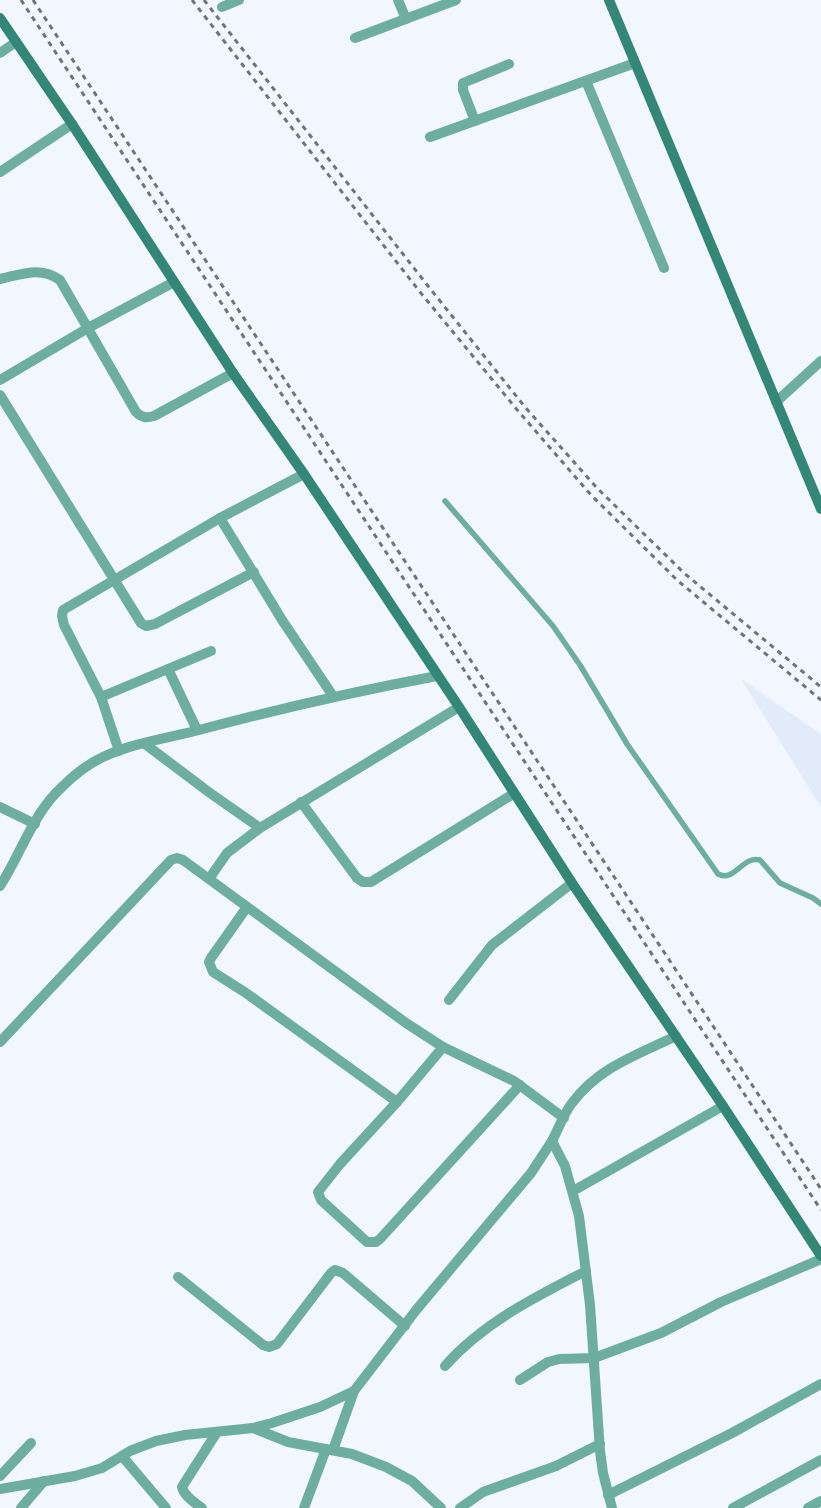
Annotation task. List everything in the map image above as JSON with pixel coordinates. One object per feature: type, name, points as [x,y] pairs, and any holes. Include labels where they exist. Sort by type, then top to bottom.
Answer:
[{"type":"main road","points":[[609,0],[821,509]]},
{"type":"main road","points":[[0,18],[72,124],[233,373],[304,474],[459,707],[513,794],[723,1106],[821,1256]]},
{"type":"street","points":[[222,7],[239,0]]},
{"type":"street","points":[[398,0],[406,19]]},
{"type":"street","points":[[355,38],[456,0]]},
{"type":"street","points":[[0,53],[16,42]]},
{"type":"street","points":[[430,137],[636,63]]},
{"type":"street","points":[[475,121],[463,90],[464,83],[509,64]]},
{"type":"street","points":[[586,81],[664,268]]},
{"type":"street","points":[[0,172],[72,124]]},
{"type":"street","points":[[0,279],[42,271],[52,274],[60,280],[136,412],[141,417],[147,418],[154,416],[233,373]]},
{"type":"street","points":[[0,380],[88,328],[174,282]]},
{"type":"street","points":[[776,402],[821,361]]},
{"type":"street","points":[[0,395],[141,624],[146,626],[155,624],[254,572]]},
{"type":"street","points":[[119,751],[101,697],[64,625],[62,616],[63,610],[67,606],[113,579],[220,518],[304,474]]},
{"type":"street","points":[[220,518],[282,620],[333,696]]},
{"type":"street","points":[[101,697],[211,651]]},
{"type":"street","points":[[168,669],[197,730]]},
{"type":"street","points":[[0,886],[41,812],[61,788],[82,769],[103,756],[197,730],[333,696],[438,676]]},
{"type":"street","points":[[209,880],[227,853],[260,828],[459,707]]},
{"type":"street","points":[[145,744],[210,793],[260,828]]},
{"type":"street","points":[[301,802],[357,878],[363,882],[371,882],[513,794]]},
{"type":"street","points":[[0,807],[34,824]]},
{"type":"street","points":[[0,1042],[171,860],[177,858],[183,860],[406,1024],[442,1047],[520,1085],[564,1118]]},
{"type":"street","points":[[448,1000],[492,946],[572,883]]},
{"type":"street","points":[[247,907],[211,958],[210,967],[213,972],[246,993],[397,1102]]},
{"type":"street","points":[[304,1508],[354,1391],[405,1326],[531,1173],[552,1141],[571,1104],[589,1083],[605,1070],[676,1036]]},
{"type":"street","points":[[442,1047],[397,1102],[340,1164],[318,1192],[321,1200],[367,1242],[376,1242],[380,1239],[520,1085]]},
{"type":"street","points":[[573,1191],[723,1106]]},
{"type":"street","points":[[552,1141],[565,1166],[579,1216],[586,1271],[603,1473],[612,1508]]},
{"type":"street","points":[[520,1380],[548,1362],[559,1359],[594,1358],[661,1333],[721,1302],[821,1259]]},
{"type":"street","points":[[178,1278],[263,1345],[269,1348],[277,1344],[331,1273],[335,1270],[343,1273],[405,1326]]},
{"type":"street","points":[[445,1366],[458,1351],[499,1319],[537,1296],[586,1271]]},
{"type":"street","points":[[608,1495],[732,1433],[821,1384]]},
{"type":"street","points":[[0,1489],[75,1476],[102,1468],[122,1456],[156,1441],[185,1435],[253,1428],[320,1407],[354,1391]]},
{"type":"street","points":[[253,1428],[288,1442],[352,1454],[386,1467],[412,1481],[441,1508]]},
{"type":"street","points":[[202,1508],[187,1496],[183,1491],[182,1486],[217,1432]]},
{"type":"street","points":[[0,1476],[31,1443]]},
{"type":"street","points":[[460,1508],[483,1492],[556,1466],[600,1444]]},
{"type":"street","points":[[122,1456],[166,1508]]},
{"type":"street","points":[[733,1508],[821,1460]]},
{"type":"street","points":[[21,1508],[44,1481]]},
{"type":"street","points":[[808,1508],[821,1501]]},
{"type":"lane","points":[[445,501],[553,626],[580,665],[627,744],[718,874],[723,877],[728,876],[751,859],[760,860],[780,884],[813,898],[821,904]]},
{"type":"shaded area","points":[[741,679],[821,734],[821,807]]},
{"type":"railway","points":[[21,0],[821,1210]]},
{"type":"railway","points":[[33,0],[821,1189]]},
{"type":"railway","points":[[192,0],[420,292],[519,412],[591,495],[677,580],[821,700]]},
{"type":"railway","points":[[204,0],[428,286],[525,407],[597,488],[684,573],[821,687]]}]
